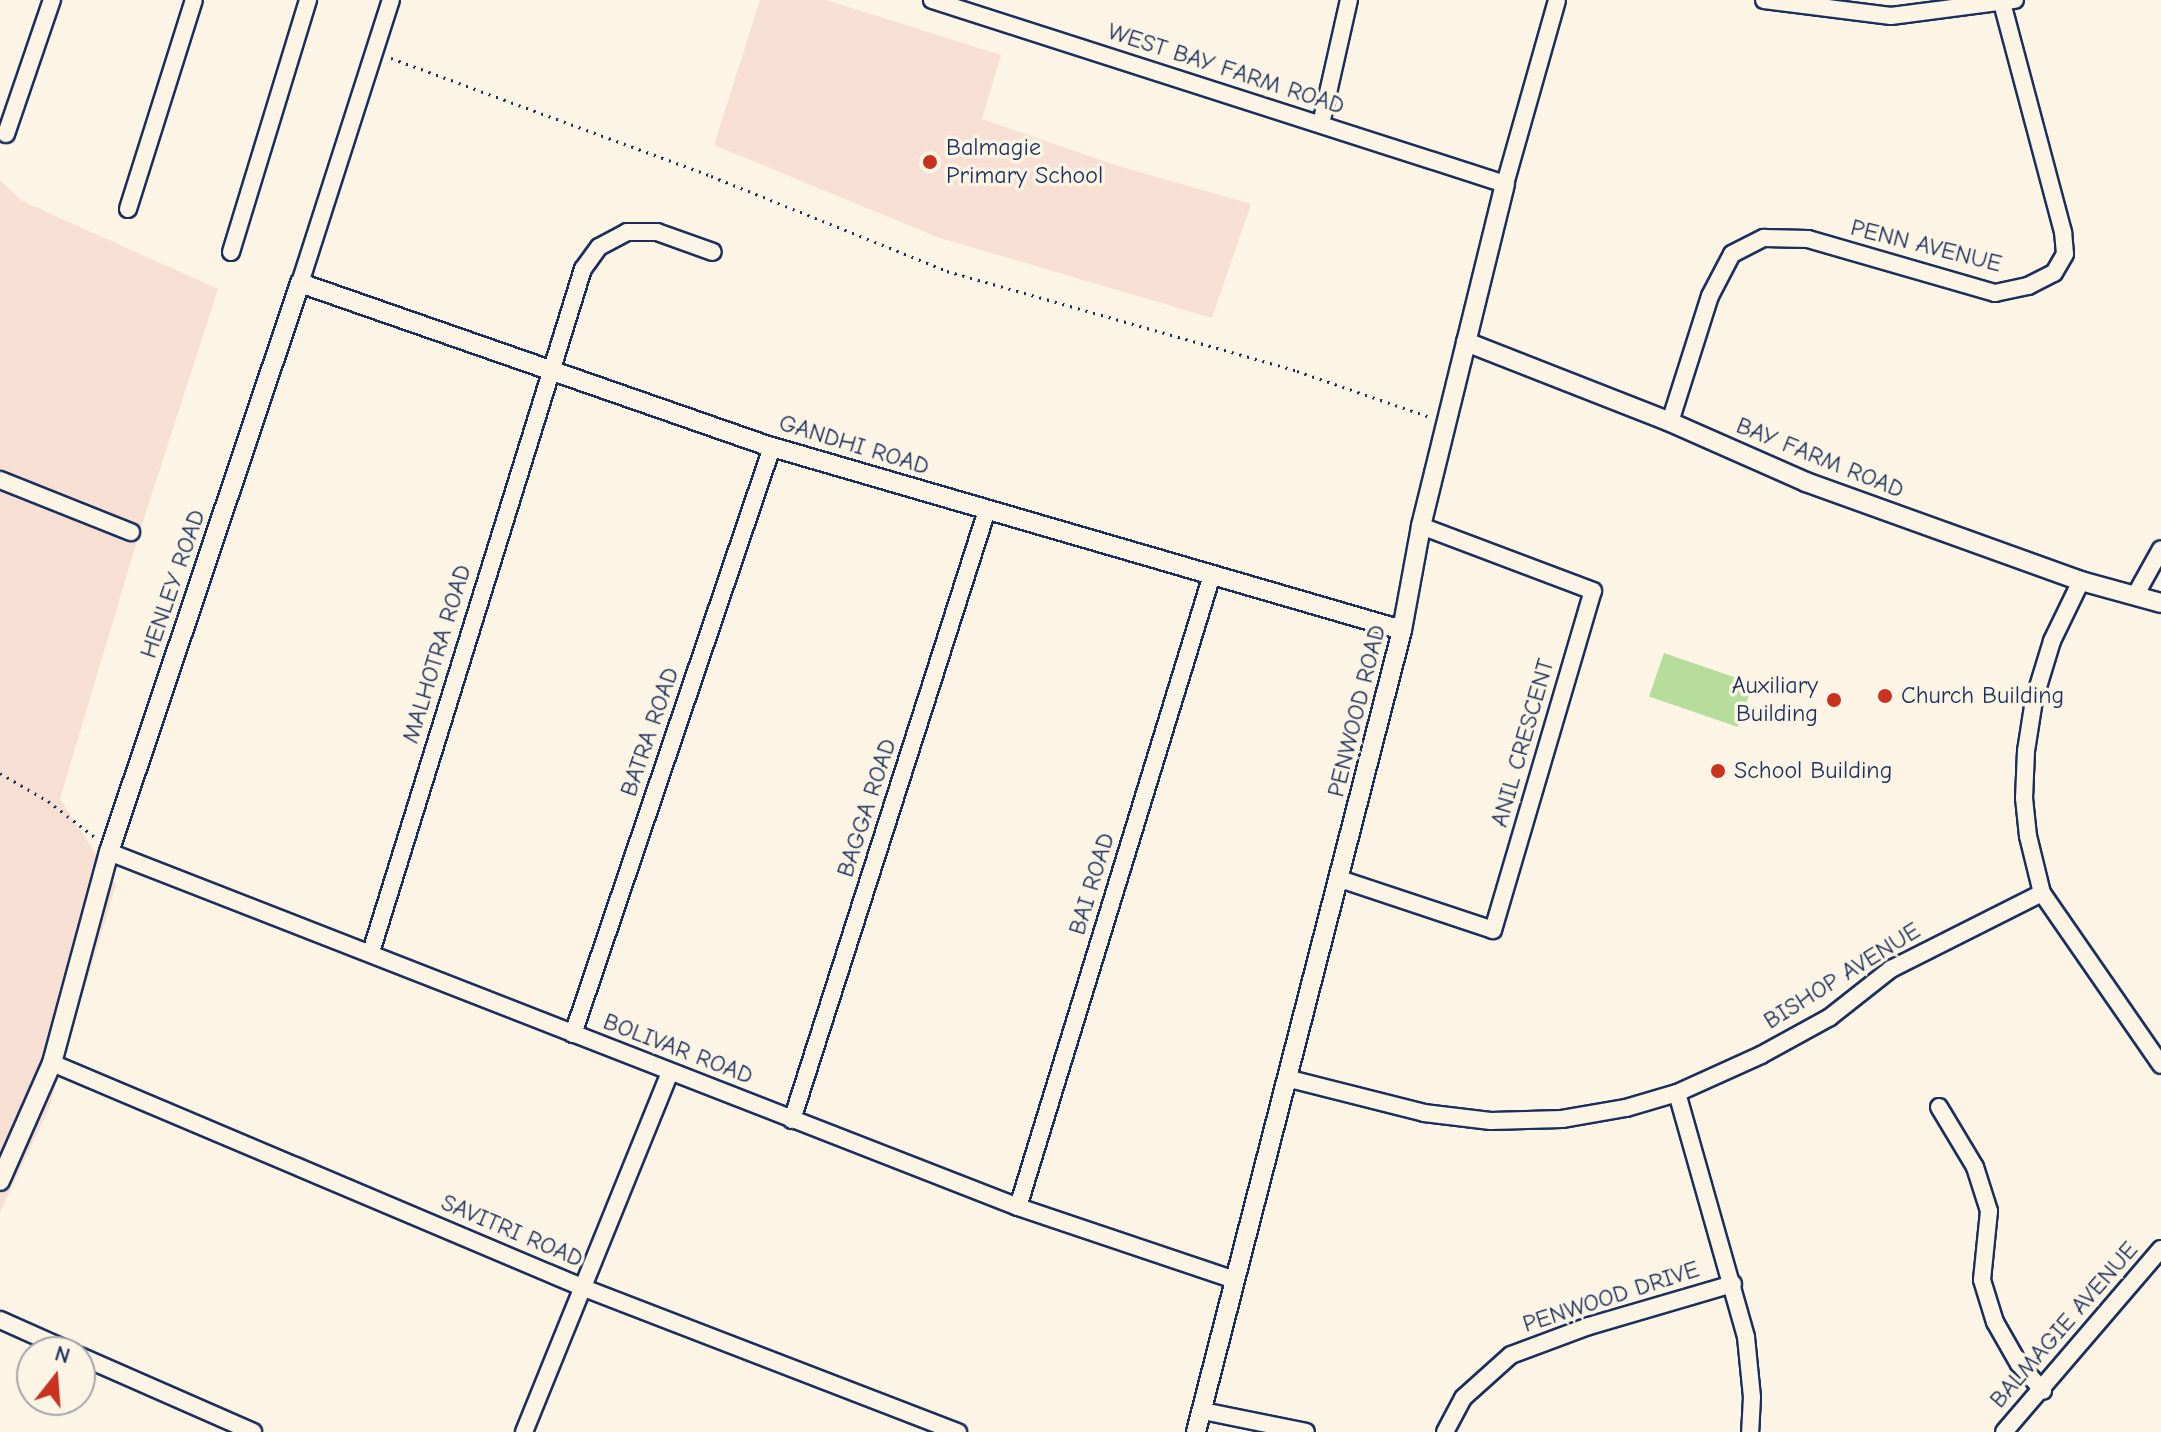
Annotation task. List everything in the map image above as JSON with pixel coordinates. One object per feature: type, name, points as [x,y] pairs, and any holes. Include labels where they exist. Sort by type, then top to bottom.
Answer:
[{"type":"street","points":[[6,134],[52,0]]},
{"type":"street","points":[[128,209],[194,0]]},
{"type":"street","points":[[231,252],[308,0]]},
{"type":"street","name":"HENLEY ROAD","points":[[0,1181],[52,1063],[110,847],[300,283],[391,0]]},
{"type":"street","name":"WEST BAY FARM ROAD","points":[[932,0],[1505,184]]},
{"type":"street","points":[[1321,124],[1349,0]]},
{"type":"street","name":"PENWOOD ROAD","points":[[1196,1432],[1290,1079],[1402,630],[1421,526],[1445,422],[1505,184],[1557,0]]},
{"type":"street","points":[[1769,0],[1891,16],[2008,1]]},
{"type":"street","name":"PENN AVENUE","points":[[1670,422],[1710,296],[1732,254],[1764,238],[1808,239],[1995,293],[2028,286],[2054,273],[2065,254],[2063,232],[2008,1]]},
{"type":"street","name":"MALHOTRA ROAD","points":[[371,952],[583,269],[599,247],[627,232],[657,232],[713,252]]},
{"type":"street","name":"GANDHI ROAD","points":[[300,283],[772,447],[1402,630]]},
{"type":"street","name":"BAY FARM ROAD","points":[[1466,342],[1670,422],[1806,482],[2081,581],[2161,603]]},
{"type":"street","name":"BATRA ROAD","points":[[573,1034],[772,447]]},
{"type":"street","points":[[0,480],[131,532]]},
{"type":"street","name":"BAGGA ROAD","points":[[792,1120],[987,510]]},
{"type":"street","name":"ANIL CRESCENT","points":[[1340,879],[1493,930],[1593,591],[1421,526]]},
{"type":"street","points":[[2136,594],[2161,549]]},
{"type":"street","name":"BAI ROAD","points":[[1018,1207],[1212,575]]},
{"type":"street","points":[[2081,581],[2052,641],[2034,700],[2026,751],[2024,798],[2028,836],[2042,893],[2161,1065]]},
{"type":"street","name":"BOLIVAR ROAD","points":[[110,847],[573,1034],[1018,1207],[1235,1280]]},
{"type":"street","name":"BISHOP AVENUE","points":[[1290,1079],[1424,1113],[1491,1121],[1562,1119],[1626,1108],[1677,1093],[1761,1055],[1830,1017],[1891,969],[2042,893]]},
{"type":"street","name":"SAVITRI ROAD","points":[[52,1063],[584,1288],[958,1432]]},
{"type":"street","points":[[524,1432],[670,1072]]},
{"type":"street","points":[[1677,1093],[1746,1337],[1752,1397],[1750,1432]]},
{"type":"street","points":[[1939,1107],[1975,1167],[1989,1211],[1982,1280],[1995,1322],[2019,1364],[2043,1391]]},
{"type":"street","name":"BALMAGIE AVENUE","points":[[2004,1432],[2043,1391],[2161,1249]]},
{"type":"street","name":"PENWOOD DRIVE","points":[[1445,1432],[1463,1398],[1511,1355],[1589,1326],[1733,1284]]},
{"type":"street","points":[[0,1320],[36,1336]]},
{"type":"street","points":[[96,1363],[253,1432]]},
{"type":"street","points":[[1203,1411],[1306,1432]]},
{"type":"path","points":[[374,51],[711,176],[947,271],[1297,371],[1445,422]]},
{"type":"path","points":[[0,773],[48,801],[110,847]]},
{"type":"shaded area","name":"Balmagie Primary School","points":[[760,0],[826,0],[1001,55],[982,119],[1118,166],[1251,204],[1212,318],[937,237],[714,145]]},
{"type":"shaded area","points":[[0,180],[22,201],[218,289],[139,534],[60,799],[116,885],[49,1108],[0,1212]]},
{"type":"green space","points":[[1664,653],[1753,684],[1738,727],[1649,696]]},
{"type":"place","name":"Balmagie Primary School","points":[[930,162]]},
{"type":"place","name":"Church Building","points":[[1885,696]]},
{"type":"place","name":"Auxiliary Building","points":[[1834,700]]},
{"type":"place","name":"School Building","points":[[1718,771]]}]
